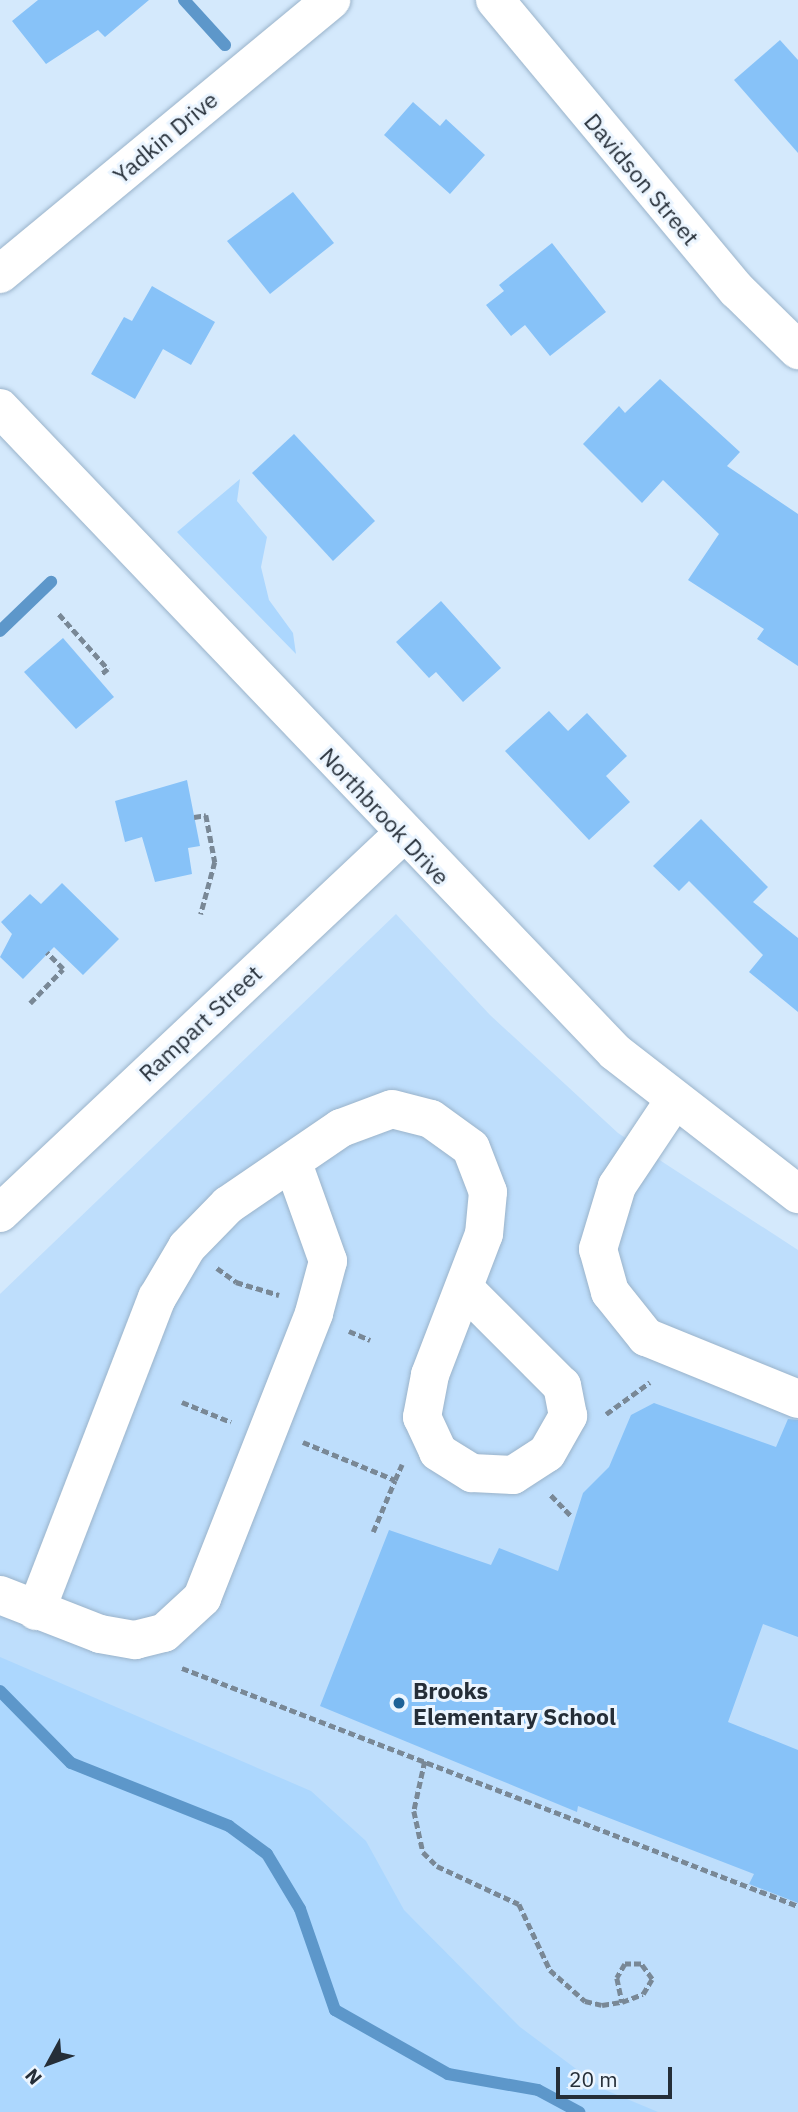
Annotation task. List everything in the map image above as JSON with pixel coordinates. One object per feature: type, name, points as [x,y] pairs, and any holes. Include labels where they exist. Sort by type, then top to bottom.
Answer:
[{"type":"street","name":"Yadkin Drive","points":[[0,274],[331,0]]},
{"type":"street","name":"Davidson Street","points":[[495,0],[719,270],[798,350]]},
{"type":"street","name":"Northbrook Drive","points":[[0,408],[402,835],[615,1052],[673,1102],[798,1194]]},
{"type":"street","name":"Rampart Street","points":[[0,1213],[402,835]]},
{"type":"street","points":[[673,1102],[617,1186],[598,1249],[610,1293],[646,1337],[798,1399]]},
{"type":"street","points":[[36,1611],[157,1298],[187,1247],[228,1205],[294,1166],[341,1128],[392,1109],[441,1126],[471,1148],[488,1192],[484,1234],[430,1375],[422,1417],[438,1452],[472,1473],[513,1475],[547,1453],[568,1416],[562,1386],[465,1289]]},
{"type":"street","points":[[0,1595],[36,1611],[135,1640],[164,1633],[202,1598],[314,1313],[328,1261],[294,1166]]},
{"type":"path","points":[[59,614],[108,669],[101,675]]},
{"type":"path","points":[[194,817],[206,815],[215,862],[201,914]]},
{"type":"path","points":[[30,1003],[63,969],[47,954]]},
{"type":"path","points":[[208,1262],[236,1282],[284,1297]]},
{"type":"path","points":[[339,1327],[370,1340]]},
{"type":"path","points":[[599,1422],[657,1377]]},
{"type":"path","points":[[182,1402],[239,1425]]},
{"type":"path","points":[[293,1438],[395,1480]]},
{"type":"path","points":[[373,1532],[408,1451]]},
{"type":"path","points":[[546,1490],[572,1517]]},
{"type":"path","points":[[178,1666],[798,1906]]},
{"type":"path","points":[[425,1761],[414,1811],[423,1852],[437,1866],[519,1904],[565,1987],[584,2001],[622,2002],[643,1994],[652,1979],[641,1964],[625,1964],[617,1978],[622,2002]]},
{"type":"shaded area","points":[[240,479],[237,501],[267,537],[261,567],[269,600],[293,633],[296,654],[177,532]]},
{"type":"shaded area","name":"Brooks Elementary School","points":[[396,914],[490,1015],[618,1133],[798,1250],[798,2112],[0,2112],[0,1294]]},
{"type":"shaded area","points":[[0,1657],[311,1791],[366,1841],[404,1910],[520,2027],[603,2089],[658,2112],[0,2112]]},
{"type":"building","points":[[38,0],[149,0],[105,37],[98,30],[46,64],[12,21]]},
{"type":"building","points":[[780,40],[798,60],[798,153],[734,80]]},
{"type":"building","points":[[413,102],[440,126],[446,119],[485,155],[450,194],[384,135]]},
{"type":"building","points":[[293,192],[334,243],[270,294],[227,241]]},
{"type":"building","points":[[552,243],[606,312],[550,356],[525,325],[511,336],[486,305],[504,291],[499,285]]},
{"type":"building","points":[[152,286],[215,322],[191,365],[163,349],[135,399],[91,374],[124,317],[132,321]]},
{"type":"building","points":[[660,379],[740,452],[727,466],[798,514],[798,666],[757,639],[764,629],[688,580],[719,534],[663,480],[642,503],[583,444],[619,406],[625,413]]},
{"type":"building","points":[[294,434],[375,521],[333,561],[252,473]]},
{"type":"building","points":[[441,601],[501,668],[463,702],[436,672],[429,678],[396,642]]},
{"type":"building","points":[[63,638],[114,697],[76,729],[24,672]]},
{"type":"building","points":[[549,711],[568,731],[587,713],[627,756],[606,776],[630,802],[589,840],[505,751]]},
{"type":"building","points":[[187,780],[200,846],[188,848],[192,874],[155,882],[142,837],[125,842],[115,801]]},
{"type":"building","points":[[701,819],[768,887],[753,902],[798,938],[798,1012],[749,972],[763,955],[689,881],[679,891],[653,866]]},
{"type":"building","points":[[62,883],[119,939],[83,975],[54,947],[23,979],[0,957],[12,934],[1,922],[30,894],[41,904]]},
{"type":"building","points":[[654,1403],[776,1447],[788,1419],[798,1420],[798,1637],[763,1624],[728,1722],[798,1750],[798,1903],[749,1884],[754,1874],[578,1806],[577,1812],[320,1706],[389,1530],[491,1565],[499,1548],[558,1571],[583,1493],[609,1467],[631,1415]]},
{"type":"waterway","points":[[184,0],[225,45]]},
{"type":"waterway","points":[[0,631],[51,582]]},
{"type":"waterway","points":[[0,1691],[71,1763],[229,1826],[267,1854],[300,1909],[335,2010],[448,2074],[538,2090],[579,2112]]},
{"type":"place","name":"Brooks Elementary School","points":[[399,1703]]}]
